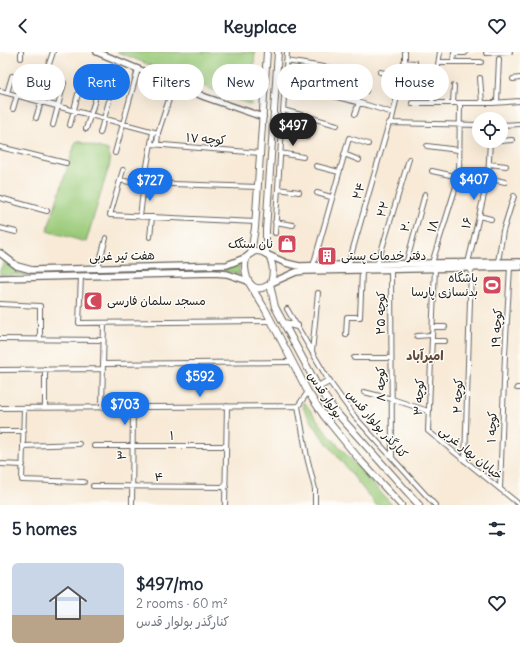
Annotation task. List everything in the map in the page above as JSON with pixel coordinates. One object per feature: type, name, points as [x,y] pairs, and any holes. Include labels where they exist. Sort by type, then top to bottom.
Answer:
[{"type":"main road","points":[[97,52],[138,69]]},
{"type":"main road","points":[[267,52],[255,225],[249,255],[245,262],[246,274],[249,282],[254,287],[263,288],[296,272],[304,271],[391,269],[420,266],[432,263],[520,267]]},
{"type":"main road","points":[[270,284],[273,276],[267,254],[266,230],[278,52]]},
{"type":"main road","points":[[204,96],[263,117]]},
{"type":"main road","points":[[255,225],[256,234],[264,234],[266,230]]},
{"type":"main road","points":[[249,255],[259,251],[286,263],[299,266],[406,264],[435,268],[498,262],[520,262]]},
{"type":"main road","name":"هفت تیر غربی","points":[[0,253],[7,260],[17,266],[32,270],[227,266],[249,255]]},
{"type":"main road","name":"هفت تیر غربی","points":[[0,278],[227,274],[249,282]]},
{"type":"main road","name":"بولوار قدس","points":[[249,282],[265,309],[308,392],[324,416],[359,459],[401,505]]},
{"type":"main road","name":"بولوار قدس","points":[[270,284],[275,307],[318,387],[336,411],[419,505]]},
{"type":"main road","points":[[265,309],[269,305],[275,307]]},
{"type":"main road","points":[[284,323],[296,326]]},
{"type":"main road","points":[[318,387],[329,381]]},
{"type":"street","points":[[21,52],[21,58]]},
{"type":"street","points":[[49,64],[53,52]]},
{"type":"street","points":[[286,64],[287,52]]},
{"type":"street","name":"۲۴","points":[[404,62],[405,52]]},
{"type":"street","points":[[440,52],[439,62],[481,62]]},
{"type":"street","points":[[486,53],[510,52]]},
{"type":"street","points":[[453,62],[454,53],[465,53]]},
{"type":"street","points":[[497,102],[499,59]]},
{"type":"street","points":[[286,61],[305,64]]},
{"type":"street","points":[[404,62],[415,63]]},
{"type":"street","points":[[115,153],[138,69]]},
{"type":"street","points":[[8,93],[12,76]]},
{"type":"street","points":[[480,78],[482,103]]},
{"type":"street","points":[[513,79],[520,78]]},
{"type":"street","points":[[452,102],[454,86]]},
{"type":"street","points":[[0,91],[12,94]]},
{"type":"street","points":[[13,109],[16,100]]},
{"type":"street","points":[[34,100],[158,133]]},
{"type":"street","points":[[53,125],[60,100]]},
{"type":"street","points":[[70,125],[77,100]]},
{"type":"street","points":[[86,129],[95,100]]},
{"type":"street","points":[[157,145],[158,133],[169,100]]},
{"type":"street","points":[[274,233],[284,100]]},
{"type":"street","points":[[350,100],[393,113]]},
{"type":"street","name":"۲۴","points":[[348,266],[396,100]]},
{"type":"street","points":[[100,133],[109,101]]},
{"type":"street","points":[[412,103],[482,103],[520,101]]},
{"type":"street","points":[[36,118],[41,102]]},
{"type":"street","points":[[354,114],[358,102]]},
{"type":"street","name":"۱۸","points":[[432,263],[459,176],[458,125],[460,103]]},
{"type":"street","points":[[283,110],[337,125]]},
{"type":"street","points":[[307,137],[314,118]]},
{"type":"street","points":[[390,123],[472,125]]},
{"type":"street","points":[[508,125],[520,124]]},
{"type":"street","points":[[140,217],[153,132]]},
{"type":"street","points":[[313,266],[338,172],[349,138],[368,144]]},
{"type":"street","points":[[508,140],[512,140]]},
{"type":"street","name":"کوچه ۱۷","points":[[151,144],[260,153]]},
{"type":"street","points":[[0,146],[66,163]]},
{"type":"street","points":[[427,146],[458,150]]},
{"type":"street","name":"۱۶","points":[[469,355],[470,265],[488,178],[490,148]]},
{"type":"street","points":[[280,153],[303,157]]},
{"type":"street","points":[[344,154],[358,160]]},
{"type":"street","name":"۲۲","points":[[377,265],[409,159]]},
{"type":"street","points":[[489,164],[506,166]]},
{"type":"street","points":[[316,166],[338,172]]},
{"type":"street","points":[[123,170],[110,215],[255,225]]},
{"type":"street","points":[[432,170],[459,176]]},
{"type":"street","points":[[488,178],[506,182]]},
{"type":"street","points":[[120,180],[144,184],[258,187]]},
{"type":"street","points":[[278,189],[299,192]]},
{"type":"street","points":[[317,193],[332,197]]},
{"type":"street","name":"۲۰","points":[[406,264],[424,194]]},
{"type":"street","points":[[498,262],[503,231],[514,196]]},
{"type":"street","points":[[0,198],[47,211]]},
{"type":"street","points":[[267,211],[277,203]]},
{"type":"street","points":[[479,216],[491,219]]},
{"type":"street","points":[[150,237],[152,217]]},
{"type":"street","points":[[275,222],[293,225]]},
{"type":"street","points":[[0,228],[16,232]]},
{"type":"street","points":[[98,268],[106,238]]},
{"type":"street","name":"کوچه ۱۹","points":[[505,365],[510,267]]},
{"type":"street","name":"کوچه ۳","points":[[428,431],[435,268]]},
{"type":"street","name":"کوچه ۲۵","points":[[391,269],[391,358]]},
{"type":"street","points":[[346,335],[346,317],[360,317],[362,270]]},
{"type":"street","points":[[81,276],[79,323],[271,321]]},
{"type":"street","points":[[312,352],[318,293]]},
{"type":"street","points":[[0,304],[40,306],[40,340]]},
{"type":"street","name":"کنارگذر بولوار قدس","points":[[287,309],[329,381],[355,417],[435,505]]},
{"type":"street","points":[[102,406],[104,323]]},
{"type":"street","points":[[432,328],[445,327]]},
{"type":"street","points":[[417,336],[432,335]]},
{"type":"street","points":[[0,339],[103,340]]},
{"type":"street","points":[[432,341],[444,340]]},
{"type":"street","name":"کوچه ۲","points":[[465,461],[469,355]]},
{"type":"street","points":[[354,358],[391,358]]},
{"type":"street","name":"کوچه ۸","points":[[391,358],[392,458]]},
{"type":"street","points":[[103,364],[292,362]]},
{"type":"street","name":"کوچه ۱","points":[[500,489],[505,365]]},
{"type":"street","points":[[45,369],[46,407]]},
{"type":"street","points":[[0,370],[103,369]]},
{"type":"street","points":[[308,392],[298,406],[307,457],[315,489],[315,505]]},
{"type":"street","points":[[364,392],[392,399],[428,411]]},
{"type":"street","points":[[0,408],[102,406],[298,406]]},
{"type":"street","name":"۳","points":[[132,505],[133,406]]},
{"type":"street","points":[[225,505],[227,406]]},
{"type":"street","points":[[24,408],[22,480],[84,482]]},
{"type":"street","points":[[0,432],[24,431]]},
{"type":"street","name":"خیابان بهار غربی","points":[[428,431],[520,505]]},
{"type":"street","points":[[23,446],[79,444]]},
{"type":"street","name":"۱","points":[[94,446],[226,446]]},
{"type":"street","points":[[0,464],[23,466]]},
{"type":"street","name":"۴","points":[[93,486],[226,487]]},
{"type":"green space","points":[[117,52],[255,52],[254,64],[212,64],[212,90],[204,86],[204,64],[147,64]]},
{"type":"green space","points":[[238,100],[251,100],[251,105]]},
{"type":"green space","points":[[76,141],[108,150],[110,163],[86,242],[47,231]]},
{"type":"green space","points":[[4,262],[22,271],[30,272],[226,269],[239,263],[239,276],[235,273],[223,271],[0,275],[0,270]]},
{"type":"green space","points":[[302,403],[305,403],[328,434],[392,505],[376,505],[322,437],[304,410]]},
{"type":"place","name":"نان سنگک","points":[[287,244]]},
{"type":"place","name":"دفتر خدمات پستی","points":[[327,256]]},
{"type":"place","name":"باشگاه بدنسازی پارسا","points":[[492,285]]},
{"type":"place","name":"مسجد سلمان فارسی","points":[[93,301]]},
{"type":"district","name":"امیرآباد","points":[[425,355]]}]
